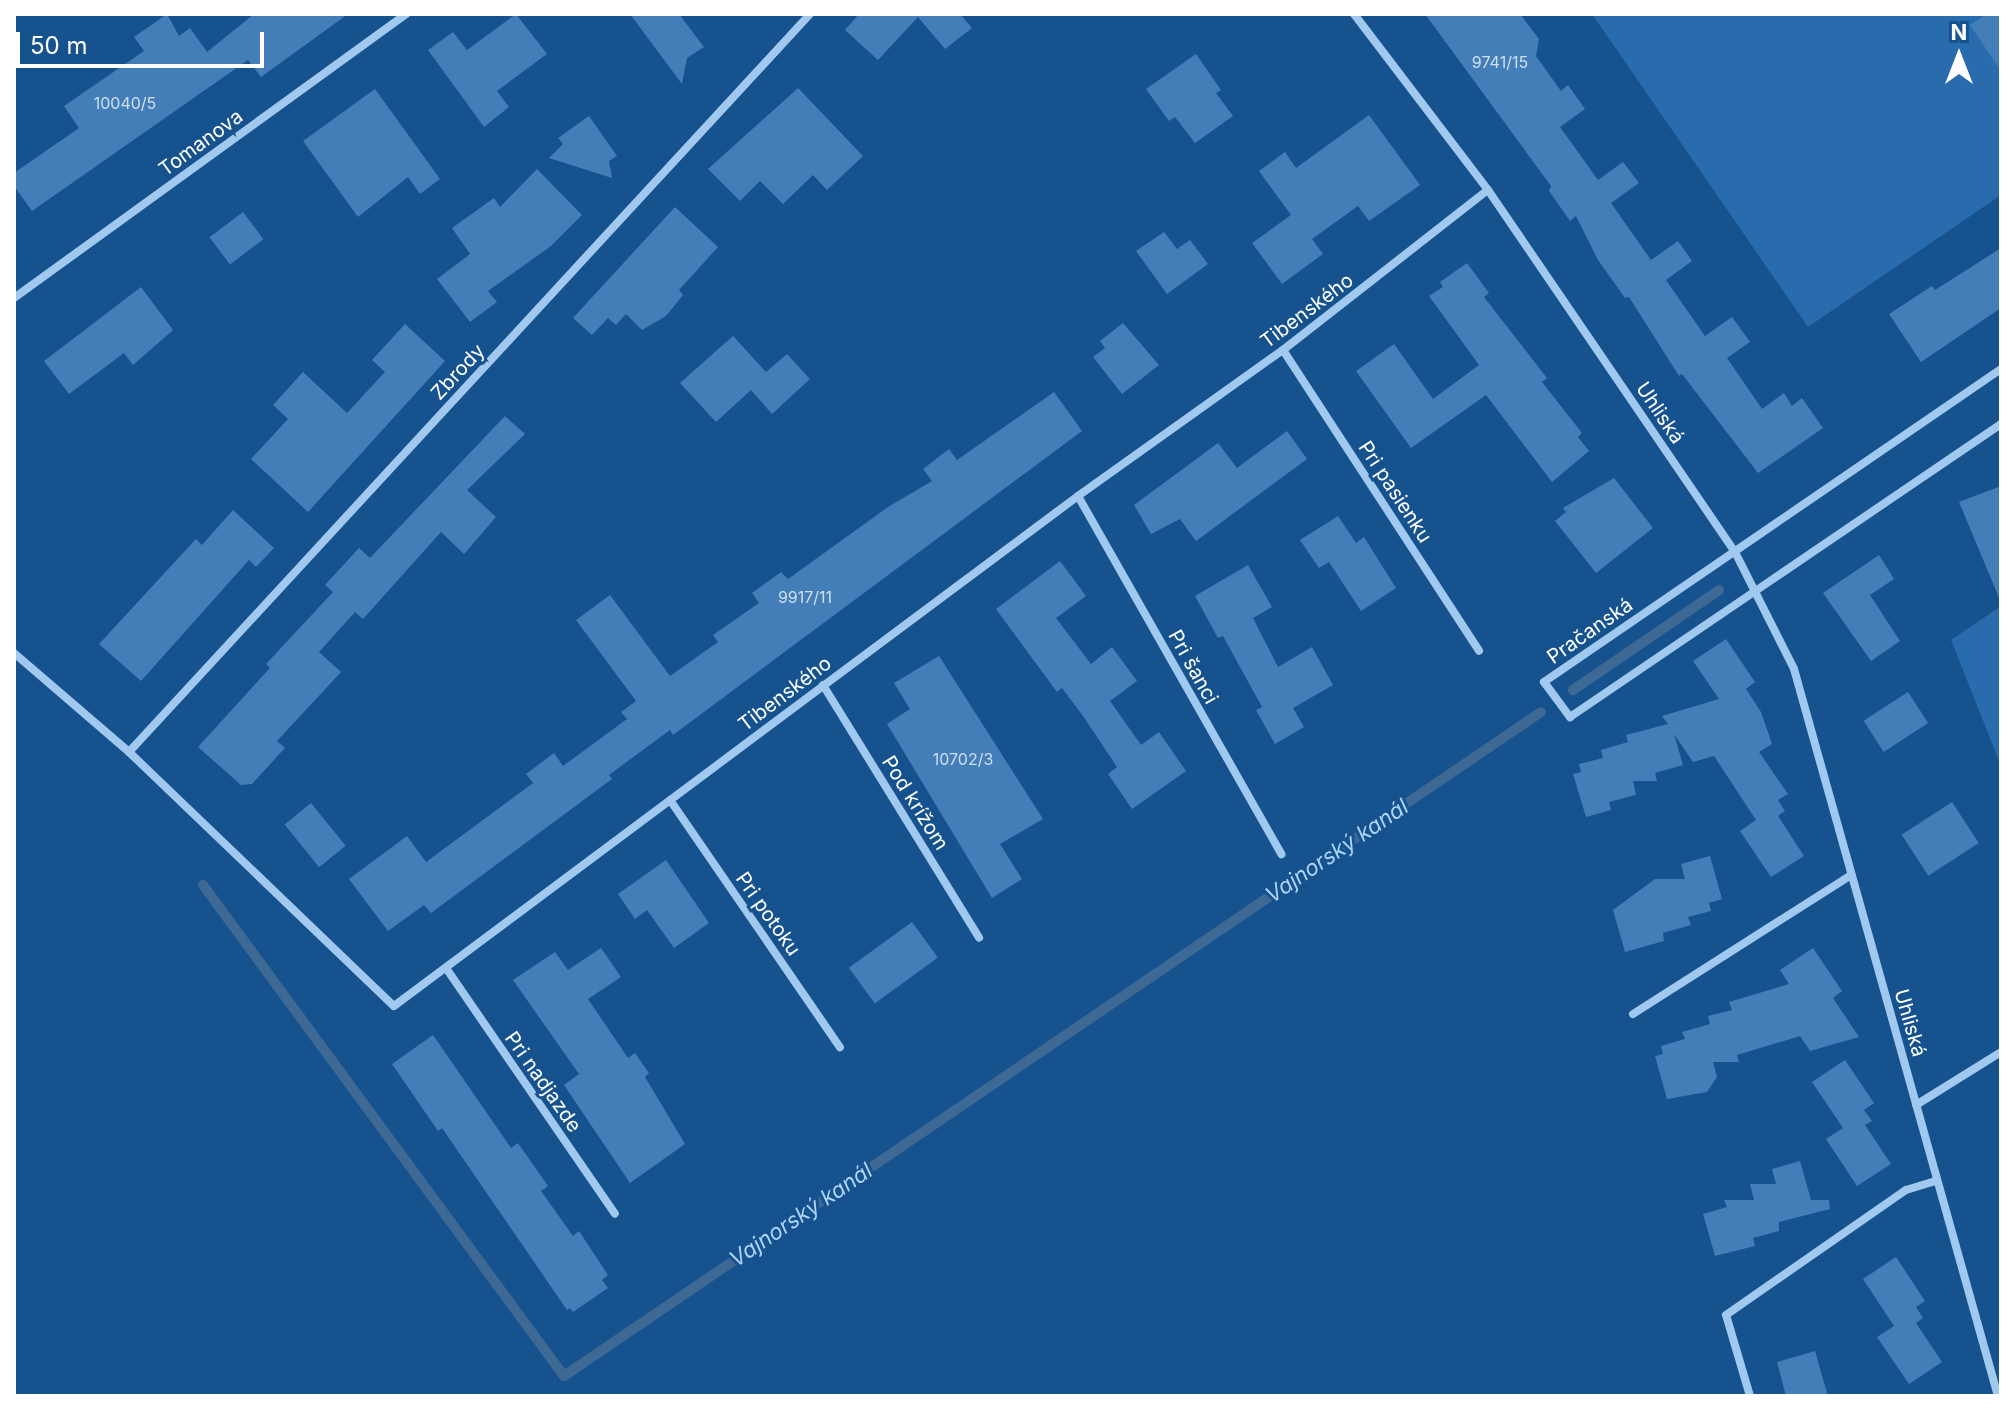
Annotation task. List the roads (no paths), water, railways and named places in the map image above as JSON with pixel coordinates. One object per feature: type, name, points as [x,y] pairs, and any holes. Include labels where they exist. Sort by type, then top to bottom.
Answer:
[{"type":"street","name":"Tomanova","points":[[14,298],[407,14]]},
{"type":"street","name":"Zbrody","points":[[129,752],[810,14]]},
{"type":"street","name":"Uhliská","points":[[1354,14],[1488,190],[1734,550],[1794,669],[1935,1181],[1998,1396]]},
{"type":"street","name":"Tibenského","points":[[129,752],[394,1006],[1078,496],[1283,350],[1488,190]]},
{"type":"street","name":"Pri pasienku","points":[[1283,350],[1479,651]]},
{"type":"street","name":"Pračanská","points":[[2001,369],[1544,682],[1570,717],[2001,424]]},
{"type":"street","name":"Pri šanci","points":[[1078,496],[1281,854]]},
{"type":"street","points":[[14,653],[129,752]]},
{"type":"street","name":"Pod krížom","points":[[823,685],[979,938]]},
{"type":"street","name":"Pri potoku","points":[[670,800],[840,1047]]},
{"type":"street","points":[[1633,1014],[1851,875]]},
{"type":"street","name":"Pri nadjazde","points":[[446,968],[615,1214]]},
{"type":"street","points":[[1916,1105],[2001,1052]]},
{"type":"street","points":[[1750,1396],[1726,1315],[1906,1190],[1935,1181]]},
{"type":"waterway","name":"Vajnorský kanál","points":[[1573,690],[1719,590]]},
{"type":"waterway","name":"Vajnorský kanál","points":[[203,885],[564,1376],[1541,712]]}]
